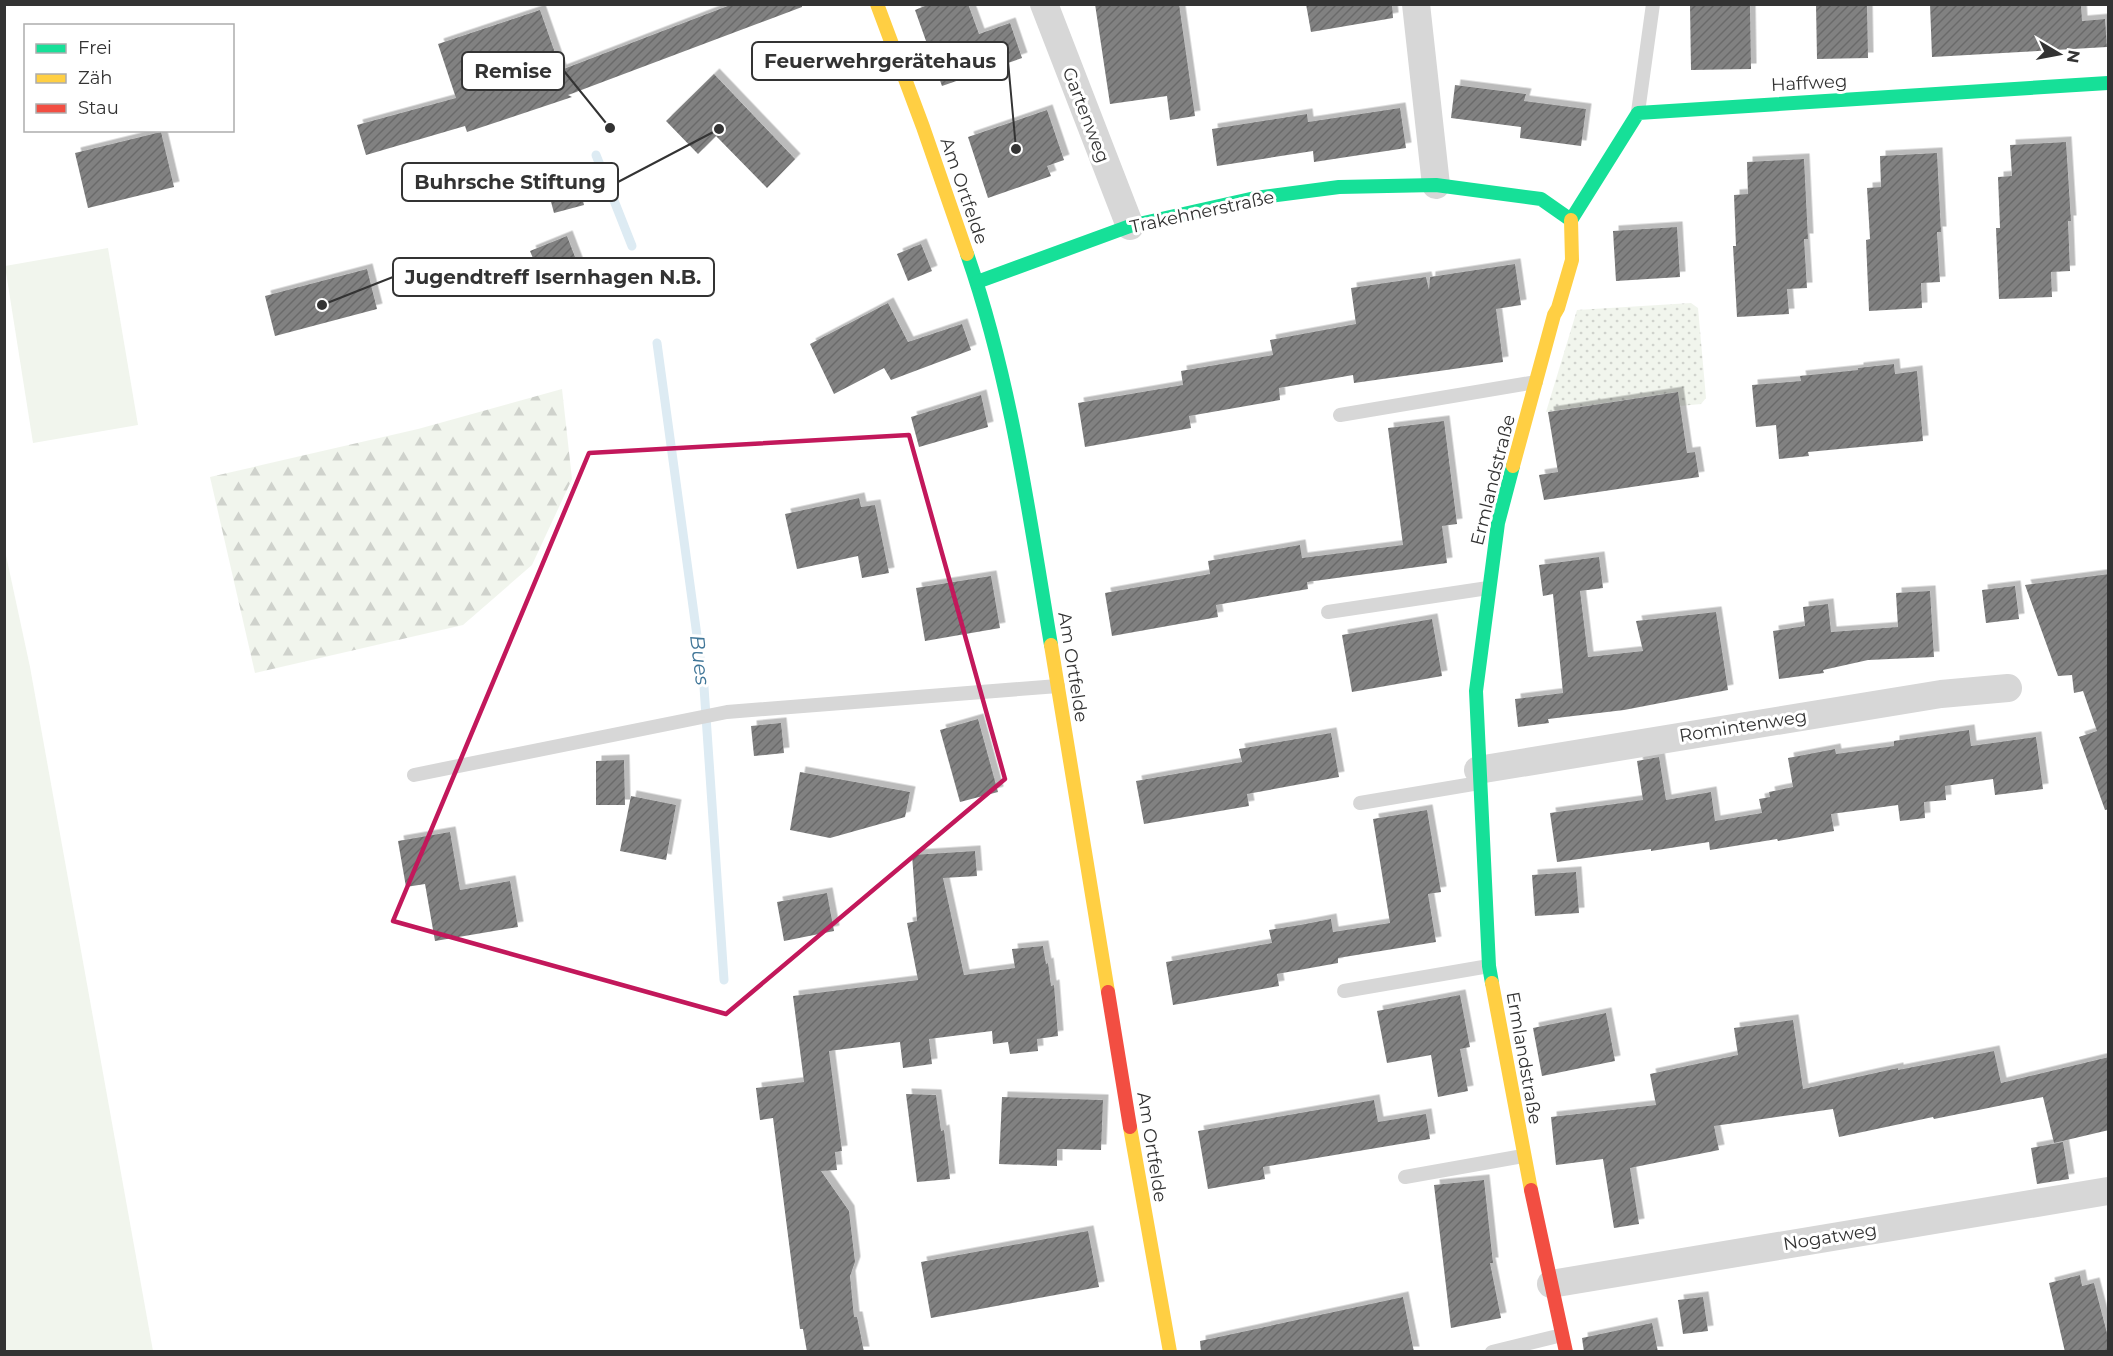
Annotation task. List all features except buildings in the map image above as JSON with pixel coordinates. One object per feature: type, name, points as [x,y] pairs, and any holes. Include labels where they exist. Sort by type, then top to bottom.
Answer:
[{"type":"street","name":"Am Ortfelde","points":[[877,4],[976,282],[1003,380],[1022,469],[1145,1220],[1170,1352]]},
{"type":"street","name":"Gartenweg","points":[[1044,4],[1130,226]]},
{"type":"street","points":[[1416,4],[1436,185]]},
{"type":"street","name":"Haffweg","points":[[1638,113],[2109,83]]},
{"type":"street","points":[[1571,220],[1638,113]]},
{"type":"street","name":"Trakehnerstraße","points":[[976,282],[1130,226],[1255,198],[1339,187],[1436,185],[1541,199],[1571,220]]},
{"type":"street","name":"Ermlandstraße","points":[[1566,1352],[1523,1156],[1490,966],[1476,691],[1488,588],[1503,503],[1554,315],[1572,260],[1571,220]]},
{"type":"street","name":"Romintenweg","points":[[1479,776],[1941,694],[2008,688]]},
{"type":"street","name":"Nogatweg","points":[[1551,1284],[2109,1191]]},
{"type":"lane","points":[[1638,113],[1653,4]]},
{"type":"lane","name":"Ermlandstraße","points":[[1340,415],[1537,382]]},
{"type":"lane","points":[[1328,612],[1488,588]]},
{"type":"lane","points":[[414,775],[727,712],[1058,686]]},
{"type":"lane","points":[[1360,803],[1479,776]]},
{"type":"lane","points":[[1344,991],[1490,966]]},
{"type":"lane","points":[[1405,1177],[1523,1156]]},
{"type":"lane","points":[[1492,1352],[1562,1335]]},
{"type":"highlighted area","points":[[909,435],[1005,779],[726,1014],[393,921],[589,453]]},
{"type":"green space","points":[[108,248],[138,425],[33,443],[5,266]]},
{"type":"green space","points":[[1691,303],[1698,308],[1706,398],[1701,404],[1680,406],[1677,392],[1546,412],[1577,310]]},
{"type":"green space","points":[[562,389],[572,479],[532,565],[463,625],[255,673],[210,477],[418,429]]},
{"type":"green space","points":[[4,546],[30,667],[153,1351],[5,1351]]},
{"type":"waterway","name":"Bues","points":[[596,155],[632,246]]},
{"type":"waterway","name":"Bues","points":[[657,343],[704,687],[724,980]]},
{"type":"traffic: fast","points":[[1571,220],[1638,113],[2108,83]]},
{"type":"traffic: fast","points":[[977,282],[1130,226],[1255,198],[1339,187],[1436,185],[1541,199],[1571,220]]},
{"type":"traffic: fast","points":[[967,254],[996,350],[1007,399],[1051,645]]},
{"type":"traffic: fast","points":[[1492,983],[1489,966],[1476,691],[1498,523],[1513,466]]},
{"type":"traffic: slow","points":[[877,4],[967,254]]},
{"type":"traffic: slow","points":[[1513,466],[1554,315],[1572,260],[1571,220]]},
{"type":"traffic: slow","points":[[1051,645],[1108,992]]},
{"type":"traffic: slow","points":[[1492,983],[1531,1190]]},
{"type":"traffic: slow","points":[[1130,1127],[1170,1352]]},
{"type":"traffic: jam","points":[[1108,992],[1130,1127]]},
{"type":"traffic: jam","points":[[1531,1190],[1566,1352]]},
{"type":"place","name":"Remise","points":[[610,128]]},
{"type":"place","name":"Buhrsche Stiftung","points":[[719,129]]},
{"type":"place","name":"Feuerwehrgerätehaus","points":[[1016,149]]},
{"type":"place","name":"Jugendtreff Isernhagen N.B.","points":[[322,305]]}]
